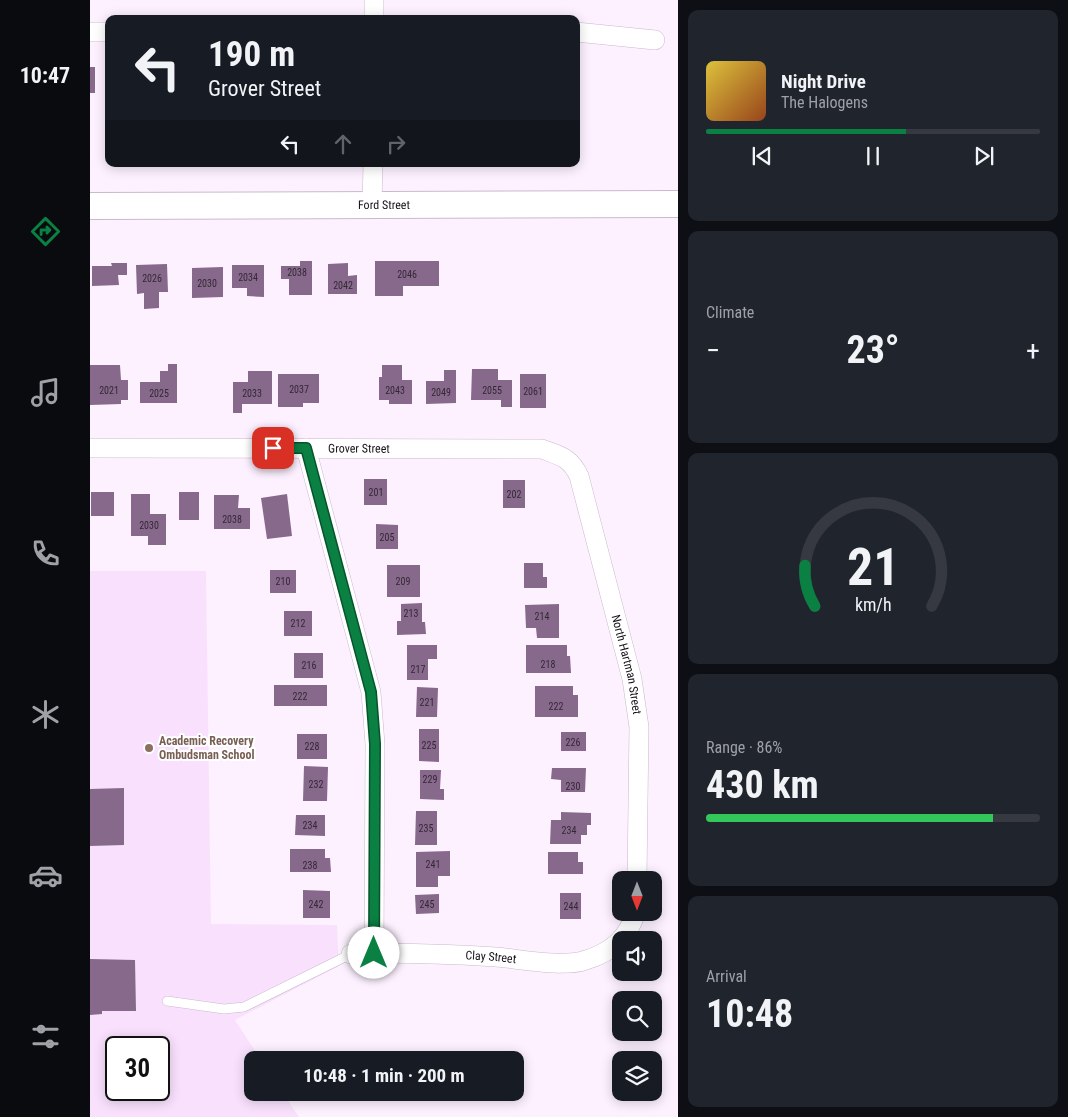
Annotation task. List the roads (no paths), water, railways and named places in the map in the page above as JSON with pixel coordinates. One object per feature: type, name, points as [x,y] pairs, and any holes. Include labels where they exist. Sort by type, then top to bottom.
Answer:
[{"type":"main road","name":"Ford Street","points":[[90,206],[678,204]]},
{"type":"street","points":[[374,0],[374,15]]},
{"type":"street","points":[[90,32],[105,32]]},
{"type":"street","points":[[580,32],[655,40]]},
{"type":"street","points":[[372,205],[373,167]]},
{"type":"street","name":"Grover Street","points":[[90,448],[542,449],[566,458]]},
{"type":"street","points":[[306,448],[371,692],[375,744],[374,953]]},
{"type":"street","name":"North Hartman Street","points":[[566,458],[579,476],[632,679],[636,702],[638,727],[637,871]]},
{"type":"street","name":"Clay Street","points":[[351,954],[494,957],[567,964],[585,961],[602,954],[623,938],[633,921]]},
{"type":"lane","points":[[167,1001],[224,1009],[244,1007],[351,954]]},
{"type":"place","name":"Academic Recovery Ombudsman School","points":[[149,748]]}]
